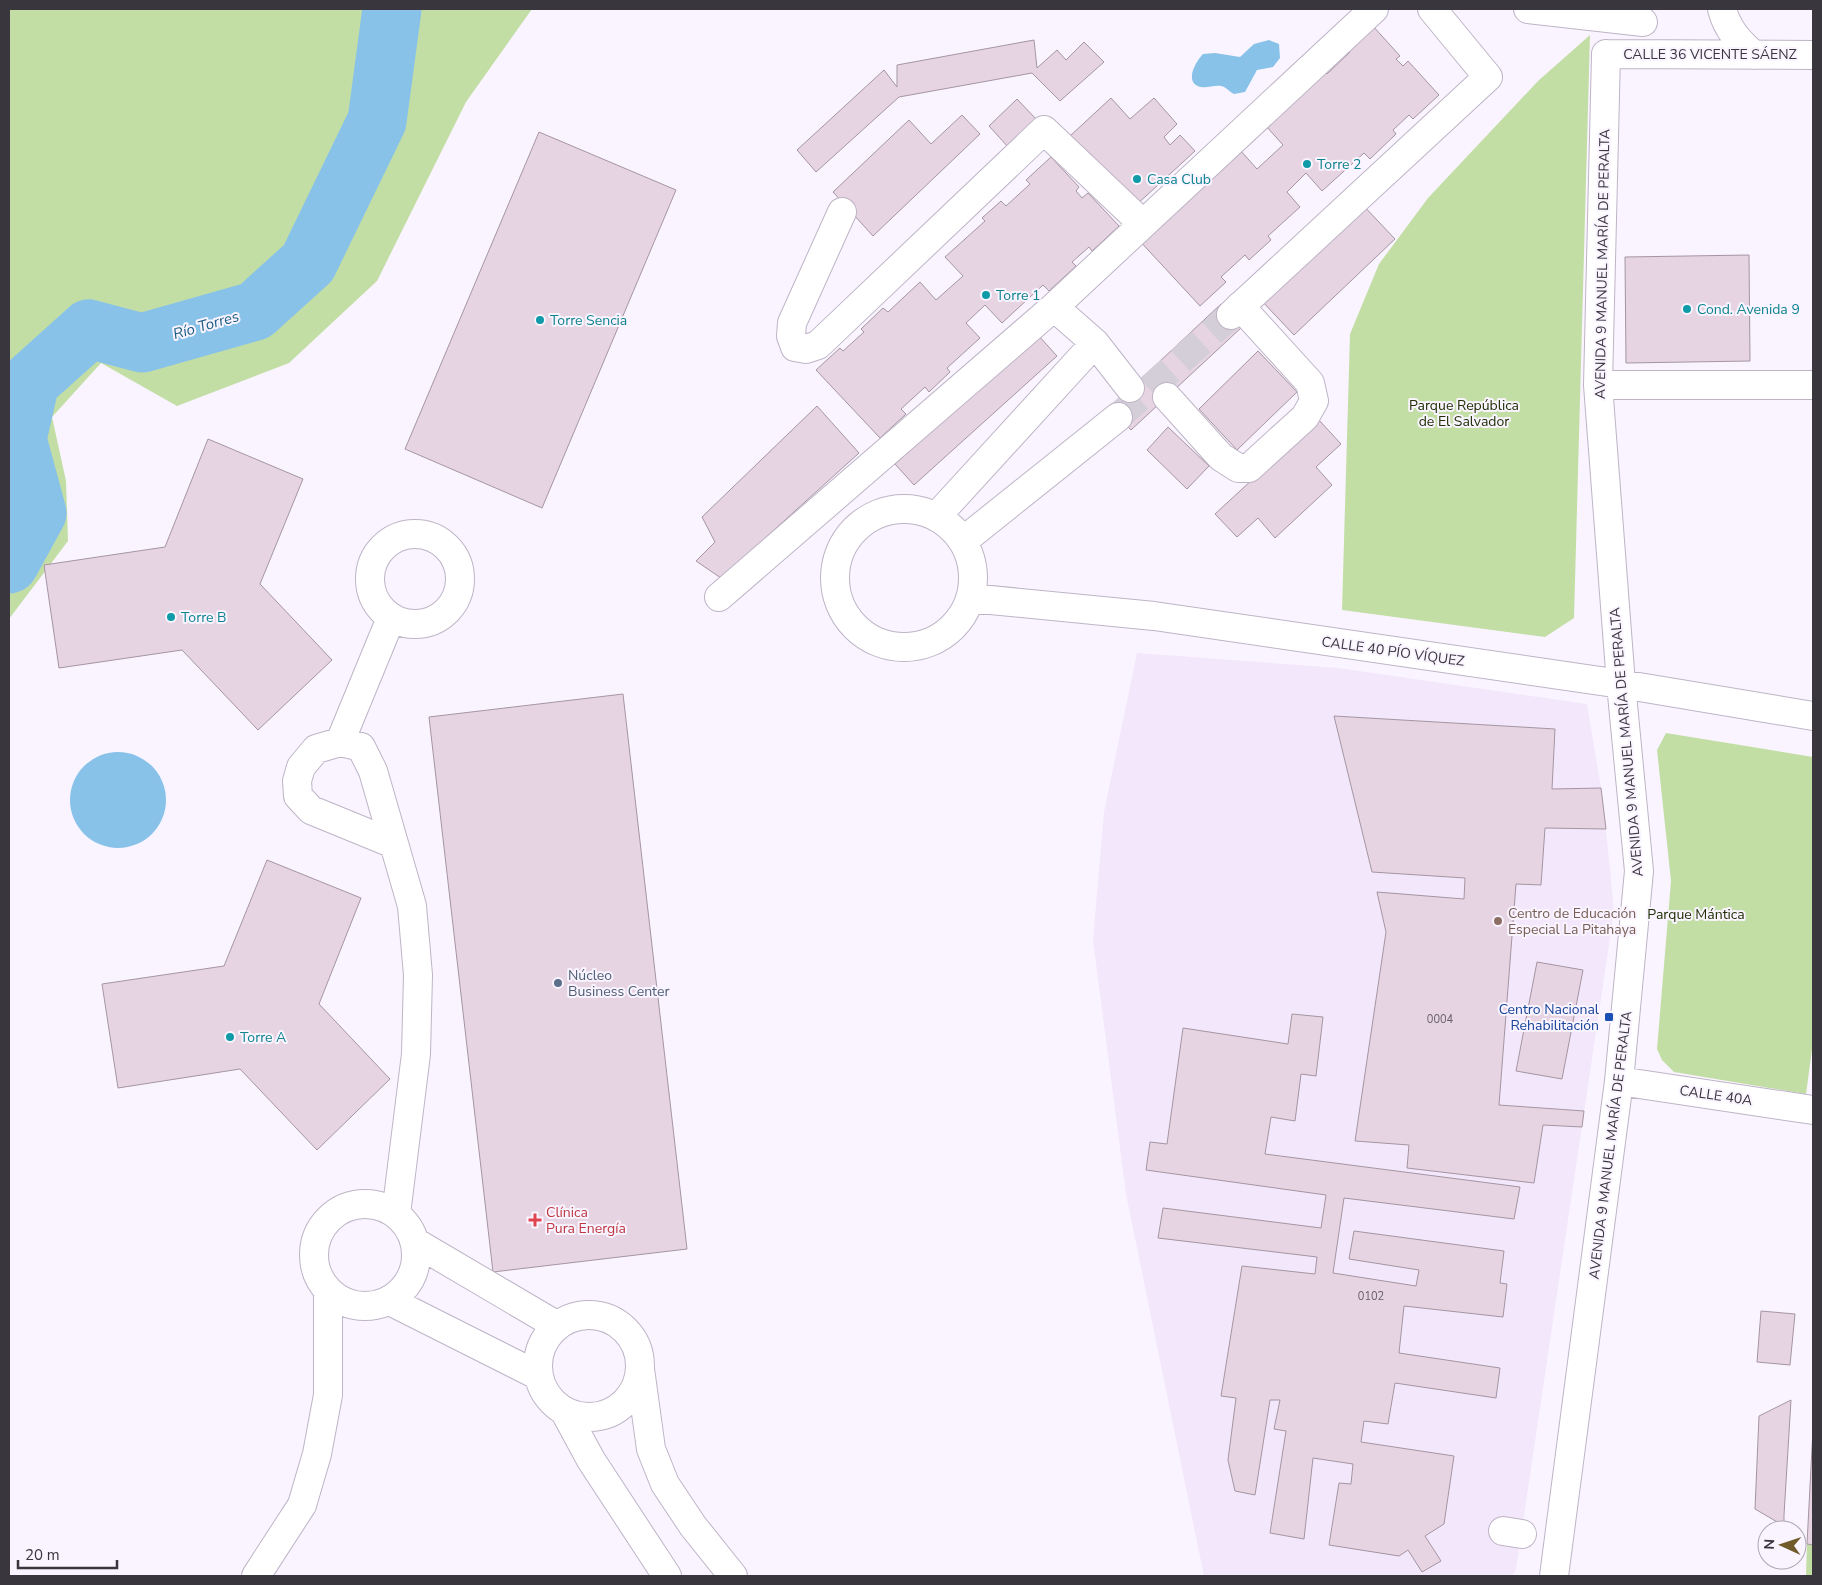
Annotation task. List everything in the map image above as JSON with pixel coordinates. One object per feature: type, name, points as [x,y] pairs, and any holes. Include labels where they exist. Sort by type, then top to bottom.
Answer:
[{"type":"street","points":[[719,597],[1054,307],[1374,9]]},
{"type":"street","points":[[1167,397],[1221,457],[1238,468],[1249,468],[1304,417],[1314,401],[1310,383],[1236,311],[1488,77],[1432,9]]},
{"type":"street","points":[[1528,9],[1652,15]]},
{"type":"street","points":[[1722,9],[1724,19],[1736,40],[1754,55]]},
{"type":"street","points":[[1606,54],[1652,15]]},
{"type":"street","name":"CALLE 36 VICENTE SÁENZ","points":[[1606,54],[1813,54]]},
{"type":"street","name":"AVENIDA 9 MANUEL MARÍA DE PERALTA","points":[[1554,1576],[1619,1080],[1639,871],[1621,684],[1598,385],[1606,54]]},
{"type":"street","points":[[842,212],[792,323],[791,336],[795,347],[806,349],[818,345],[1044,130],[1143,224]]},
{"type":"street","points":[[1054,307],[1095,343],[1130,388]]},
{"type":"street","points":[[936,517],[1095,343]]},
{"type":"street","points":[[1598,385],[1813,385]]},
{"type":"street","points":[[963,541],[1118,417]]},
{"type":"street","points":[[892,510],[915,510],[936,517],[951,527],[963,541],[971,560],[974,579],[970,598],[960,618],[945,634],[925,645],[903,648],[880,644],[861,632],[846,616],[837,595],[836,572],[841,550],[854,532],[871,518],[892,510]]},
{"type":"street","name":"CALLE 40 PÍO VÍQUEZ","points":[[970,598],[1154,616],[1621,684],[1813,716]]},
{"type":"street","points":[[340,742],[391,618]]},
{"type":"street","points":[[394,844],[311,810],[298,796],[298,781],[302,767],[316,749],[340,742],[361,747],[373,771],[412,906],[418,975],[416,1054],[396,1214]]},
{"type":"street","name":"CALLE 40A","points":[[1619,1080],[1813,1110]]},
{"type":"street","points":[[364,1204],[381,1206],[396,1214],[408,1226],[415,1242],[416,1259],[413,1276],[403,1290],[390,1301],[375,1306],[358,1307],[342,1302],[328,1292],[318,1277],[314,1260],[315,1244],[322,1228],[333,1215],[348,1207],[364,1204]]},
{"type":"street","points":[[415,1242],[556,1325]]},
{"type":"street","points":[[256,1576],[302,1505],[317,1454],[328,1395],[328,1292]]},
{"type":"street","points":[[390,1301],[539,1376]]},
{"type":"street","points":[[667,1576],[590,1460],[565,1412],[552,1401],[542,1387],[539,1376],[539,1354],[545,1338],[556,1325],[571,1317],[588,1314],[605,1316],[620,1324],[631,1336],[638,1352],[651,1449],[665,1484],[694,1526],[733,1576]]},
{"type":"street","points":[[565,1412],[581,1417],[598,1417],[614,1410],[627,1400],[636,1386],[640,1369]]},
{"type":"shaded area","points":[[1137,653],[1338,668],[1587,704],[1603,800],[1614,911],[1516,1569],[1512,1576],[1204,1576],[1126,1194],[1093,940],[1104,812]]},
{"type":"green space","points":[[9,9],[532,9],[466,102],[377,281],[289,363],[177,406],[101,363],[52,417],[66,481],[68,541],[9,619]]},
{"type":"green space","name":"Parque República de El Salvador","points":[[1590,35],[1574,618],[1545,637],[1342,610],[1350,334],[1379,264],[1428,198],[1538,81]]},
{"type":"green space","name":"Parque Mántica","points":[[1666,733],[1813,757],[1813,1042],[1806,1094],[1674,1072],[1662,1060],[1657,1049],[1671,881],[1657,750]]},
{"type":"green space","points":[[1807,1544],[1813,1545],[1813,1576],[1806,1576]]},
{"type":"water","points":[[1269,40],[1279,44],[1280,58],[1273,67],[1257,70],[1245,92],[1234,94],[1223,87],[1201,87],[1193,81],[1192,77],[1195,66],[1203,54],[1215,53],[1240,57],[1254,44]]},
{"type":"water","points":[[118,752],[137,755],[152,766],[163,781],[166,800],[163,819],[152,834],[137,845],[118,848],[99,845],[84,834],[73,819],[70,800],[73,781],[84,766],[99,755]]},
{"type":"building","name":"Torre 2","points":[[1372,25],[1400,56],[1396,59],[1403,66],[1408,61],[1439,95],[1413,119],[1409,115],[1393,130],[1396,134],[1370,159],[1364,153],[1322,191],[1306,173],[1287,192],[1300,207],[1268,236],[1271,240],[1249,260],[1245,255],[1221,277],[1226,282],[1200,306],[1137,238],[1240,150],[1257,169],[1283,145],[1266,126],[1322,69],[1327,74],[1350,52],[1347,48]]},
{"type":"building","points":[[1034,40],[1037,68],[1057,50],[1066,60],[1084,42],[1104,62],[1060,101],[1032,73],[899,97],[816,172],[797,150],[884,70],[897,87],[897,65]]},
{"type":"building","name":"Casa Club","points":[[1111,98],[1130,119],[1154,98],[1177,124],[1164,137],[1170,145],[1180,135],[1195,151],[1134,207],[1070,136]]},
{"type":"building","points":[[1017,99],[1037,120],[1009,148],[989,126]]},
{"type":"building","points":[[962,115],[980,134],[873,236],[833,192],[909,120],[931,144]]},
{"type":"building","name":"Torre Sencia","points":[[539,132],[676,190],[542,508],[405,449]]},
{"type":"building","name":"Torre 1","points":[[1051,157],[1079,187],[1076,191],[1082,198],[1088,193],[1119,226],[1092,251],[1089,247],[1072,262],[1076,266],[1049,291],[1043,285],[1002,323],[985,305],[966,323],[980,338],[947,368],[950,372],[929,392],[925,387],[901,409],[906,414],[880,438],[816,370],[840,348],[843,351],[864,332],[861,329],[883,308],[888,312],[920,282],[936,300],[963,276],[945,257],[985,221],[982,218],[1001,201],[1006,206],[1030,184],[1026,180]]},
{"type":"building","points":[[1359,201],[1395,239],[1294,335],[1258,297]]},
{"type":"building","name":"Cond. Avenida 9","points":[[1749,255],[1750,361],[1626,363],[1625,257]]},
{"type":"building","points":[[1221,304],[1242,327],[1131,430],[1110,408]]},
{"type":"building","points":[[1038,335],[1057,356],[914,485],[895,464]]},
{"type":"building","points":[[1258,351],[1297,392],[1237,450],[1199,409]]},
{"type":"building","points":[[817,406],[859,453],[721,578],[696,561],[715,542],[702,517]]},
{"type":"building","points":[[1318,419],[1341,444],[1316,467],[1332,485],[1275,538],[1258,518],[1237,537],[1215,514]]},
{"type":"building","points":[[1168,427],[1209,466],[1187,489],[1147,450]]},
{"type":"building","name":"Torre B","points":[[208,439],[303,479],[260,584],[332,660],[258,730],[182,650],[59,668],[44,565],[165,547]]},
{"type":"building","name":"Núcleo Business Center","points":[[623,694],[687,1249],[493,1272],[429,717]]},
{"type":"building","name":"Centro de Educación Especial La Pitahaya","points":[[1334,716],[1555,729],[1552,789],[1601,788],[1606,829],[1545,828],[1541,885],[1516,884],[1499,1105],[1584,1111],[1582,1127],[1543,1125],[1534,1183],[1407,1168],[1409,1145],[1355,1141],[1386,932],[1377,892],[1464,899],[1465,878],[1372,872]]},
{"type":"building","name":"Torre A","points":[[267,860],[361,898],[319,1004],[390,1079],[317,1150],[240,1069],[118,1088],[102,984],[224,966]]},
{"type":"building","points":[[1537,962],[1583,970],[1562,1079],[1516,1071]]},
{"type":"building","points":[[1292,1014],[1323,1017],[1316,1076],[1301,1074],[1295,1121],[1271,1117],[1265,1154],[1520,1187],[1514,1219],[1344,1198],[1333,1273],[1416,1286],[1419,1270],[1349,1259],[1354,1231],[1504,1251],[1500,1283],[1507,1284],[1503,1317],[1404,1306],[1399,1353],[1500,1368],[1496,1398],[1395,1383],[1388,1424],[1364,1421],[1361,1442],[1454,1456],[1444,1524],[1425,1536],[1441,1561],[1422,1572],[1408,1550],[1399,1556],[1329,1545],[1339,1483],[1351,1484],[1353,1464],[1313,1458],[1304,1539],[1270,1533],[1286,1431],[1274,1429],[1280,1400],[1270,1400],[1255,1495],[1235,1491],[1228,1460],[1236,1398],[1221,1396],[1242,1266],[1315,1274],[1317,1257],[1158,1238],[1163,1208],[1321,1228],[1326,1195],[1146,1170],[1150,1142],[1167,1144],[1183,1028],[1288,1044]]},
{"type":"building","points":[[1761,1311],[1795,1314],[1790,1365],[1757,1362]]},
{"type":"building","points":[[1791,1400],[1784,1520],[1774,1520],[1755,1509],[1759,1416]]},
{"type":"building","points":[[1813,1429],[1813,1545],[1807,1544]]},
{"type":"waterway","name":"Río Torres","points":[[9,564],[37,513],[17,439],[30,382],[89,329],[142,343],[255,311],[308,263],[377,121],[392,9]]},
{"type":"tunnel","points":[[1118,417],[1231,315]]},
{"type":"place","name":"Torre 2","points":[[1307,164]]},
{"type":"place","name":"Casa Club","points":[[1137,179]]},
{"type":"place","name":"Torre 1","points":[[986,295]]},
{"type":"place","name":"Cond. Avenida 9","points":[[1687,309]]},
{"type":"place","name":"Torre Sencia","points":[[540,320]]},
{"type":"place","name":"Torre B","points":[[171,617]]},
{"type":"place","name":"Centro de Educación Especial La Pitahaya","points":[[1498,921]]},
{"type":"place","name":"Núcleo Business Center","points":[[558,983]]},
{"type":"place","name":"Centro Nacional Rehabilitación","points":[[1609,1017]]},
{"type":"place","name":"Torre A","points":[[230,1037]]},
{"type":"place","name":"Clínica Pura Energía","points":[[535,1220]]}]
